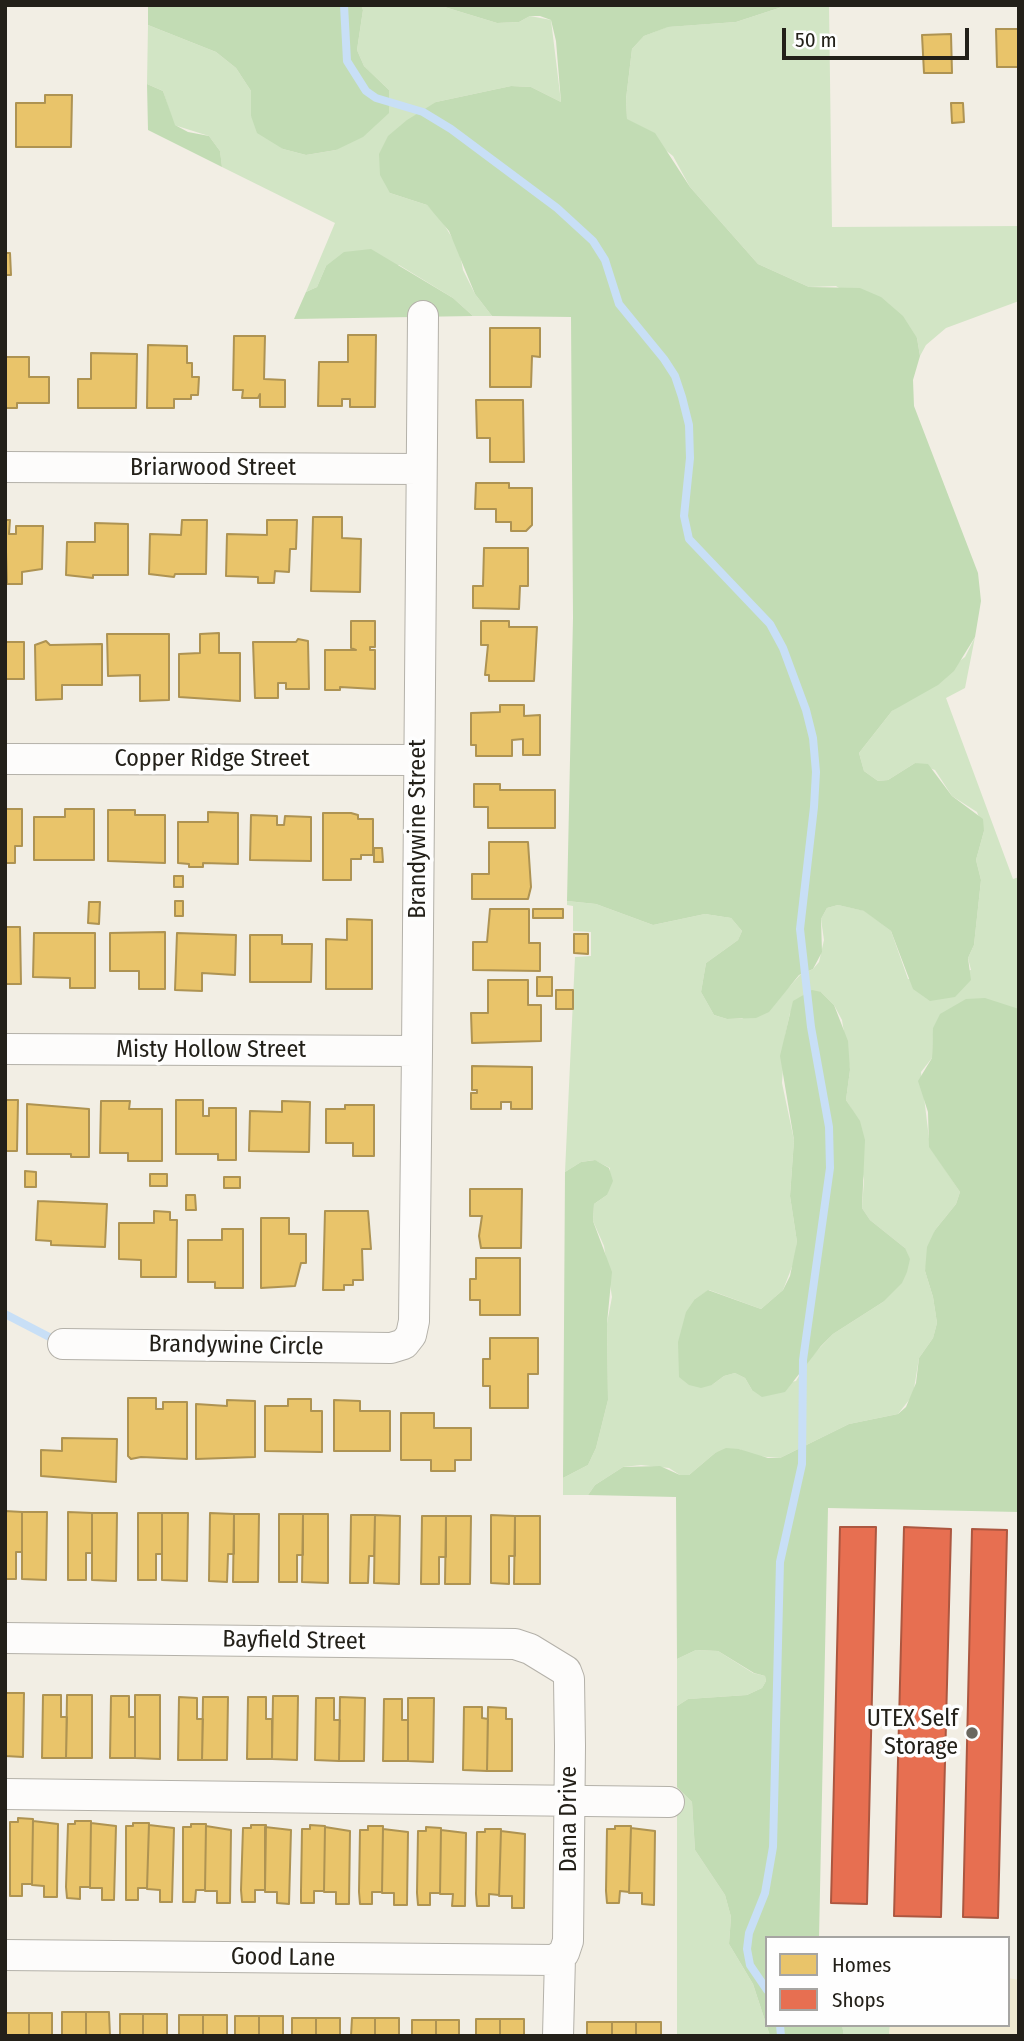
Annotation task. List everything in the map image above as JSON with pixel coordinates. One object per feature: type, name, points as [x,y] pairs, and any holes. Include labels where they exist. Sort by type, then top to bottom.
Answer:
[{"type":"street","name":"Brandywine Street","points":[[407,1340],[414,1321],[423,316]]},
{"type":"street","name":"Briarwood Street","points":[[5,467],[420,469]]},
{"type":"street","name":"Copper Ridge Street","points":[[5,759],[418,760]]},
{"type":"street","name":"Misty Hollow Street","points":[[5,1049],[417,1051]]},
{"type":"street","name":"Brandywine Circle","points":[[63,1344],[391,1348],[407,1340]]},
{"type":"street","name":"Bayfield Street","points":[[5,1638],[515,1644],[561,1666],[569,1679]]},
{"type":"street","name":"Dana Drive","points":[[558,2036],[560,1957],[568,1941],[569,1679]]},
{"type":"street","points":[[5,1794],[669,1802]]},
{"type":"street","name":"Good Lane","points":[[5,1955],[541,1961],[560,1957]]},
{"type":"green space","points":[[148,5],[361,5],[363,10],[357,50],[364,66],[389,90],[389,113],[363,137],[336,150],[306,155],[283,149],[257,133],[251,116],[251,91],[236,68],[216,52],[148,25]]},
{"type":"green space","points":[[361,5],[438,5],[497,23],[519,22],[530,16],[551,20],[561,102],[531,87],[511,86],[436,102],[390,193],[427,205],[440,218],[459,249],[463,270],[475,294],[492,316],[473,316],[453,298],[399,265],[326,266],[317,287],[306,292],[335,223],[222,167],[220,151],[209,136],[174,125],[163,91],[147,84],[148,25],[216,52],[236,68],[251,91],[251,116],[283,149],[306,155],[336,150],[389,90],[364,66],[357,50],[363,10]]},
{"type":"green space","points":[[438,5],[788,5],[736,22],[668,27],[644,36],[632,49],[626,99],[627,119],[655,133],[690,187],[758,264],[809,287],[860,288],[881,297],[903,316],[917,338],[920,356],[913,380],[914,406],[978,573],[981,601],[975,637],[954,671],[938,685],[892,711],[859,753],[864,771],[878,781],[888,780],[915,763],[928,764],[952,796],[983,819],[984,831],[976,860],[981,880],[974,945],[968,958],[971,980],[955,997],[930,1001],[913,989],[891,931],[864,911],[838,905],[827,908],[821,919],[822,952],[813,969],[799,975],[769,1012],[756,1018],[727,1019],[714,1015],[701,992],[706,963],[738,940],[742,931],[731,918],[705,914],[653,925],[596,904],[567,901],[573,618],[571,317],[492,316],[475,294],[449,231],[427,205],[390,193],[380,175],[379,154],[388,136],[436,102],[511,86],[531,87],[561,102],[556,41],[551,20],[540,16],[530,16],[519,22],[497,23]]},
{"type":"green space","points":[[788,5],[829,5],[832,227],[1019,226],[1019,301],[946,328],[926,345],[920,356],[917,338],[836,286],[809,287],[758,264],[690,187],[673,156],[627,120],[626,99],[632,49],[644,36],[667,27],[736,22]]},
{"type":"green space","points":[[147,84],[163,91],[175,125],[188,132],[209,136],[220,151],[222,167],[148,130]]},
{"type":"green space","points":[[371,249],[453,298],[473,316],[294,319],[306,292],[317,287],[326,266],[344,252]]},
{"type":"green space","points":[[975,637],[965,688],[946,698],[1013,879],[1019,877],[1019,1009],[1009,1008],[933,1035],[932,1058],[921,1072],[930,1147],[960,1192],[956,1204],[935,1230],[925,1271],[937,1323],[933,1338],[919,1358],[913,1395],[898,1414],[849,1424],[780,1458],[755,1456],[739,1449],[715,1453],[689,1475],[680,1475],[669,1468],[641,1465],[623,1467],[595,1485],[588,1495],[563,1495],[563,1478],[588,1465],[596,1448],[608,1400],[607,1323],[612,1297],[604,1246],[593,1221],[594,1204],[607,1195],[610,1168],[594,1160],[581,1162],[565,1172],[575,957],[591,956],[591,932],[573,931],[573,906],[567,905],[567,901],[596,904],[653,925],[705,914],[731,918],[742,931],[738,940],[706,963],[701,992],[714,1015],[727,1019],[742,1019],[790,986],[800,975],[813,969],[819,962],[824,940],[821,919],[827,908],[838,905],[865,911],[891,931],[908,979],[971,970],[968,958],[974,945],[981,880],[976,860],[984,831],[977,812],[952,796],[935,770],[915,763],[888,780],[878,781],[864,771],[859,753],[892,711],[965,657]],"holes":[[[821,992],[834,1005],[842,1020],[850,1070],[846,1100],[851,1108],[864,1180],[862,1208],[870,1220],[905,1248],[883,1302],[833,1334],[810,1358],[796,1381],[752,1390],[745,1378],[735,1373],[724,1376],[712,1385],[695,1299],[709,1290],[761,1309],[783,1290],[795,1259],[797,1242],[790,1196],[794,1140],[782,1083],[785,1036],[790,1013]]]},
{"type":"green space","points":[[812,990],[821,992],[834,1005],[848,1041],[850,1070],[846,1100],[860,1121],[865,1140],[862,1208],[870,1220],[905,1248],[910,1259],[907,1272],[902,1283],[883,1302],[833,1334],[785,1392],[762,1397],[752,1390],[745,1378],[735,1373],[701,1388],[689,1385],[679,1377],[678,1342],[686,1312],[695,1299],[708,1290],[761,1309],[783,1290],[790,1276],[797,1242],[790,1196],[794,1140],[780,1056],[793,1001]]},
{"type":"green space","points":[[985,998],[1019,1009],[1019,1512],[828,1508],[819,1936],[765,1936],[765,2021],[753,1984],[729,1944],[731,1917],[725,1895],[695,1850],[692,1802],[677,1787],[677,1706],[688,1699],[747,1695],[762,1688],[766,1681],[765,1676],[754,1673],[718,1651],[696,1650],[677,1659],[676,1497],[588,1495],[595,1485],[623,1467],[660,1466],[680,1475],[689,1475],[715,1453],[726,1448],[768,1458],[780,1458],[849,1424],[898,1414],[906,1407],[916,1383],[919,1358],[933,1338],[937,1323],[925,1271],[927,1247],[935,1230],[956,1204],[960,1192],[929,1147],[928,1112],[918,1081],[932,1058],[933,1028],[940,1014],[966,999]]},
{"type":"green space","points":[[595,1160],[609,1168],[613,1181],[607,1195],[594,1204],[593,1221],[612,1272],[607,1323],[608,1400],[596,1448],[588,1465],[563,1478],[565,1172],[581,1162]]},
{"type":"green space","points":[[696,1650],[718,1651],[753,1673],[765,1676],[766,1681],[762,1688],[747,1695],[688,1699],[677,1706],[677,1659]]},
{"type":"green space","points":[[677,1787],[692,1802],[695,1850],[725,1895],[731,1917],[729,1944],[753,1984],[770,2036],[677,2036]]},
{"type":"green space","points":[[767,2027],[842,2027],[844,2036],[770,2036]]},
{"type":"green space","points":[[842,2027],[890,2027],[889,2036],[844,2036]]},
{"type":"sand","points":[[1010,1978],[1019,1980],[1019,2036],[889,2036],[890,2027],[1010,2027]]},
{"type":"building: Homes","points":[[996,29],[1019,29],[1019,67],[997,67]]},
{"type":"building: Homes","points":[[951,34],[952,73],[924,73],[922,35]]},
{"type":"building: Homes","points":[[45,95],[72,95],[71,147],[16,147],[16,103],[45,103]]},
{"type":"building: Homes","points":[[951,103],[963,103],[964,122],[952,123]]},
{"type":"building: Homes","points":[[5,253],[10,253],[11,275],[5,275]]},
{"type":"building: Homes","points":[[490,328],[540,328],[540,357],[532,356],[531,387],[490,387]]},
{"type":"building: Homes","points":[[348,335],[376,335],[375,407],[350,407],[350,399],[342,399],[342,406],[318,406],[319,362],[348,362]]},
{"type":"building: Homes","points":[[234,336],[265,336],[264,379],[285,380],[285,407],[260,407],[260,394],[258,398],[242,398],[243,390],[233,390]]},
{"type":"building: Homes","points":[[148,345],[187,346],[187,363],[192,363],[192,377],[199,377],[198,395],[191,395],[191,399],[174,399],[174,408],[147,408]]},
{"type":"building: Homes","points":[[91,353],[137,354],[136,408],[78,408],[78,379],[91,379]]},
{"type":"building: Homes","points":[[5,357],[29,357],[29,377],[49,377],[49,403],[17,403],[17,408],[5,408]]},
{"type":"building: Homes","points":[[476,400],[523,400],[524,462],[490,462],[490,438],[477,438]]},
{"type":"building: Homes","points":[[476,483],[509,483],[509,488],[532,488],[532,525],[526,531],[511,531],[511,522],[496,522],[496,509],[475,509]]},
{"type":"building: Homes","points":[[313,517],[342,517],[342,538],[361,539],[360,592],[311,591]]},
{"type":"building: Homes","points":[[5,520],[10,520],[9,534],[16,534],[16,526],[43,526],[42,569],[22,572],[22,584],[7,584]]},
{"type":"building: Homes","points":[[182,520],[207,520],[206,574],[175,574],[174,577],[149,574],[150,534],[181,535]]},
{"type":"building: Homes","points":[[267,520],[297,520],[296,549],[290,549],[289,572],[275,571],[274,583],[258,583],[258,577],[226,576],[227,534],[267,535]]},
{"type":"building: Homes","points":[[95,523],[128,524],[128,575],[93,575],[93,578],[66,575],[67,542],[95,542]]},
{"type":"building: Homes","points":[[484,548],[528,548],[528,586],[520,586],[519,609],[473,608],[473,586],[483,586]]},
{"type":"building: Homes","points":[[351,621],[375,621],[375,647],[370,647],[370,650],[375,650],[375,689],[340,687],[340,690],[325,690],[325,650],[356,650],[351,648]]},
{"type":"building: Homes","points":[[481,621],[509,621],[509,627],[537,627],[534,681],[489,681],[489,675],[485,675],[488,645],[481,645]]},
{"type":"building: Homes","points":[[219,633],[219,653],[240,653],[240,701],[179,697],[179,654],[200,653],[200,634]]},
{"type":"building: Homes","points":[[107,634],[169,634],[169,700],[140,701],[140,675],[108,676]]},
{"type":"building: Homes","points":[[298,639],[308,641],[309,689],[286,689],[286,683],[278,683],[278,698],[255,698],[253,642],[296,642]]},
{"type":"building: Homes","points":[[46,641],[50,645],[102,644],[102,685],[62,685],[62,699],[36,700],[35,645]]},
{"type":"building: Homes","points":[[5,642],[24,642],[24,679],[5,679]]},
{"type":"building: Homes","points":[[500,705],[524,705],[524,716],[540,715],[540,755],[523,755],[523,739],[512,740],[512,756],[476,756],[476,745],[471,745],[471,713],[500,712]]},
{"type":"building: Homes","points":[[474,784],[500,784],[500,790],[555,790],[555,828],[488,828],[488,807],[474,807]]},
{"type":"building: Homes","points":[[5,809],[22,809],[22,846],[15,846],[15,863],[5,863]]},
{"type":"building: Homes","points":[[65,809],[94,809],[94,860],[34,860],[34,817],[65,817]]},
{"type":"building: Homes","points":[[108,810],[135,810],[135,815],[165,815],[165,863],[108,861]]},
{"type":"building: Homes","points":[[208,812],[238,813],[238,864],[203,863],[203,867],[189,867],[189,864],[178,863],[178,822],[208,822]]},
{"type":"building: Homes","points":[[323,813],[351,813],[358,815],[358,819],[373,819],[373,855],[361,855],[361,859],[351,859],[351,880],[323,880]]},
{"type":"building: Homes","points":[[251,815],[277,816],[277,825],[284,825],[285,816],[311,817],[311,861],[250,860]]},
{"type":"building: Homes","points":[[489,842],[528,842],[531,887],[528,899],[472,899],[472,874],[489,874]]},
{"type":"building: Homes","points":[[374,848],[382,848],[383,862],[374,862]]},
{"type":"building: Homes","points":[[174,876],[183,876],[183,887],[174,887]]},
{"type":"building: Homes","points":[[175,901],[183,901],[183,916],[175,916]]},
{"type":"building: Homes","points":[[89,902],[100,902],[99,924],[88,923]]},
{"type":"building: Homes","points":[[490,909],[529,909],[529,943],[540,943],[540,971],[473,970],[473,942],[487,942]]},
{"type":"building: Homes","points":[[533,909],[563,909],[563,918],[533,918]]},
{"type":"building: Homes","points":[[347,919],[372,920],[372,989],[326,989],[326,939],[347,940]]},
{"type":"building: Homes","points":[[5,927],[20,927],[21,984],[5,984]]},
{"type":"building: Homes","points":[[165,932],[165,989],[139,989],[139,971],[110,971],[110,933]]},
{"type":"building: Homes","points":[[34,933],[95,933],[95,988],[70,988],[70,978],[33,977]]},
{"type":"building: Homes","points":[[177,933],[236,935],[235,975],[202,973],[202,991],[175,990]]},
{"type":"building: Homes","points":[[574,934],[588,934],[588,954],[574,953]]},
{"type":"building: Homes","points":[[250,935],[282,935],[282,944],[312,944],[311,982],[250,982]]},
{"type":"building: Homes","points":[[537,977],[552,977],[552,996],[537,996]]},
{"type":"building: Homes","points":[[488,980],[528,980],[528,1005],[541,1005],[541,1041],[472,1043],[471,1013],[488,1013]]},
{"type":"building: Homes","points":[[556,990],[573,990],[573,1009],[556,1009]]},
{"type":"building: Homes","points":[[472,1066],[532,1067],[532,1109],[511,1109],[511,1102],[501,1102],[501,1109],[471,1109],[471,1093],[477,1093],[477,1090],[472,1090]]},
{"type":"building: Homes","points":[[5,1100],[18,1100],[17,1151],[5,1151]]},
{"type":"building: Homes","points":[[176,1100],[203,1100],[203,1116],[209,1116],[209,1108],[236,1108],[236,1160],[218,1160],[218,1154],[176,1154]]},
{"type":"building: Homes","points":[[101,1101],[130,1101],[129,1109],[162,1109],[162,1161],[128,1161],[128,1153],[100,1153]]},
{"type":"building: Homes","points":[[282,1101],[310,1102],[309,1152],[249,1151],[250,1111],[282,1112]]},
{"type":"building: Homes","points":[[27,1104],[89,1109],[89,1157],[71,1157],[71,1154],[27,1154]]},
{"type":"building: Homes","points":[[345,1105],[374,1105],[374,1156],[353,1156],[353,1143],[326,1143],[326,1109],[345,1109]]},
{"type":"building: Homes","points":[[25,1171],[36,1172],[36,1187],[25,1187]]},
{"type":"building: Homes","points":[[150,1174],[167,1174],[167,1186],[150,1186]]},
{"type":"building: Homes","points":[[224,1177],[240,1177],[240,1188],[224,1188]]},
{"type":"building: Homes","points":[[470,1189],[522,1189],[521,1248],[481,1248],[479,1236],[482,1216],[470,1216]]},
{"type":"building: Homes","points":[[186,1195],[195,1195],[196,1210],[186,1210]]},
{"type":"building: Homes","points":[[38,1201],[107,1204],[105,1247],[51,1245],[51,1241],[36,1240]]},
{"type":"building: Homes","points":[[154,1211],[170,1212],[170,1220],[177,1220],[176,1277],[141,1277],[141,1260],[119,1259],[119,1223],[154,1223]]},
{"type":"building: Homes","points":[[325,1211],[368,1211],[371,1249],[362,1249],[363,1280],[353,1280],[353,1285],[344,1285],[344,1290],[323,1290]]},
{"type":"building: Homes","points":[[261,1218],[289,1218],[289,1234],[306,1234],[306,1263],[301,1263],[295,1286],[261,1288]]},
{"type":"building: Homes","points":[[222,1229],[243,1229],[243,1288],[215,1288],[215,1282],[188,1282],[188,1240],[222,1240]]},
{"type":"building: Homes","points":[[476,1258],[520,1258],[520,1315],[480,1315],[480,1300],[470,1300],[470,1279],[476,1279]]},
{"type":"building: Homes","points":[[490,1338],[538,1338],[538,1374],[528,1374],[528,1408],[490,1408],[490,1386],[483,1386],[483,1359],[490,1359]]},
{"type":"building: Homes","points":[[128,1398],[156,1398],[156,1409],[163,1409],[163,1402],[187,1402],[187,1459],[131,1459],[128,1456]]},
{"type":"building: Homes","points":[[288,1399],[311,1399],[311,1411],[322,1411],[322,1452],[265,1451],[265,1406],[288,1406]]},
{"type":"building: Homes","points":[[227,1400],[255,1401],[255,1457],[196,1459],[196,1404],[227,1406]]},
{"type":"building: Homes","points":[[334,1400],[360,1401],[360,1411],[390,1411],[390,1451],[334,1451]]},
{"type":"building: Homes","points":[[401,1413],[434,1413],[434,1428],[471,1428],[471,1460],[455,1460],[455,1471],[431,1471],[431,1460],[401,1460]]},
{"type":"building: Homes","points":[[62,1438],[117,1439],[116,1482],[41,1476],[41,1450],[62,1451]]},
{"type":"building: Homes","points":[[5,1511],[22,1512],[22,1552],[16,1552],[16,1579],[5,1579]]},
{"type":"building: Homes","points":[[22,1512],[47,1512],[46,1580],[22,1579]]},
{"type":"building: Homes","points":[[68,1512],[92,1513],[92,1553],[86,1553],[86,1580],[68,1580]]},
{"type":"building: Homes","points":[[92,1513],[117,1513],[116,1581],[92,1580]]},
{"type":"building: Homes","points":[[138,1513],[162,1513],[162,1554],[156,1554],[156,1580],[138,1580]]},
{"type":"building: Homes","points":[[162,1513],[188,1513],[187,1581],[162,1580]]},
{"type":"building: Homes","points":[[210,1513],[234,1514],[234,1554],[228,1554],[227,1582],[209,1581]]},
{"type":"building: Homes","points":[[234,1514],[259,1514],[258,1582],[233,1582]]},
{"type":"building: Homes","points":[[279,1514],[303,1514],[303,1555],[297,1555],[297,1582],[279,1582]]},
{"type":"building: Homes","points":[[303,1514],[328,1514],[328,1583],[302,1582]]},
{"type":"building: Homes","points":[[351,1515],[375,1515],[374,1556],[369,1556],[368,1583],[350,1583]]},
{"type":"building: Homes","points":[[375,1515],[400,1516],[399,1584],[374,1583]]},
{"type":"building: Homes","points":[[491,1515],[515,1516],[515,1556],[509,1556],[509,1584],[491,1583]]},
{"type":"building: Homes","points":[[422,1516],[446,1516],[446,1557],[439,1557],[439,1584],[421,1584]]},
{"type":"building: Homes","points":[[446,1516],[471,1516],[470,1584],[445,1584]]},
{"type":"building: Homes","points":[[515,1516],[540,1516],[540,1584],[514,1584]]},
{"type":"building: Homes","points":[[5,1693],[24,1693],[23,1757],[5,1756]]},
{"type":"building: Homes","points":[[43,1695],[61,1695],[61,1717],[67,1717],[66,1758],[42,1758]]},
{"type":"building: Homes","points":[[67,1695],[92,1695],[92,1758],[66,1758]]},
{"type":"building: Homes","points":[[135,1695],[160,1695],[160,1759],[135,1758]]},
{"type":"building: Homes","points":[[111,1696],[129,1696],[129,1717],[135,1717],[135,1758],[110,1758]]},
{"type":"building: Homes","points":[[273,1696],[298,1696],[297,1760],[272,1759]]},
{"type":"building: Homes","points":[[179,1697],[197,1698],[197,1719],[203,1719],[202,1760],[178,1760]]},
{"type":"building: Homes","points":[[203,1697],[228,1697],[227,1760],[202,1760]]},
{"type":"building: Homes","points":[[248,1697],[266,1697],[266,1719],[272,1719],[272,1759],[247,1759]]},
{"type":"building: Homes","points":[[340,1697],[365,1698],[364,1761],[339,1761]]},
{"type":"building: Homes","points":[[316,1698],[334,1698],[334,1720],[340,1720],[339,1761],[315,1760]]},
{"type":"building: Homes","points":[[408,1698],[434,1698],[433,1762],[408,1761]]},
{"type":"building: Homes","points":[[384,1699],[402,1699],[402,1720],[408,1720],[408,1761],[383,1761]]},
{"type":"building: Homes","points":[[464,1707],[482,1707],[482,1718],[488,1719],[487,1771],[463,1770]]},
{"type":"building: Homes","points":[[488,1707],[506,1708],[506,1719],[512,1719],[512,1771],[487,1771]]},
{"type":"building: Homes","points":[[18,1818],[33,1819],[32,1884],[22,1884],[22,1896],[10,1896],[10,1822],[18,1822]]},
{"type":"building: Homes","points":[[33,1821],[58,1824],[57,1897],[44,1897],[44,1886],[32,1885]]},
{"type":"building: Homes","points":[[75,1821],[91,1821],[90,1887],[80,1887],[80,1899],[67,1898],[66,1887],[68,1824],[75,1824]]},
{"type":"building: Homes","points":[[91,1823],[116,1826],[114,1900],[102,1900],[102,1888],[90,1888]]},
{"type":"building: Homes","points":[[133,1823],[149,1823],[147,1888],[138,1888],[138,1900],[126,1900],[126,1826],[133,1826]]},
{"type":"building: Homes","points":[[191,1824],[206,1824],[205,1890],[196,1890],[195,1902],[183,1902],[183,1827],[191,1827]]},
{"type":"building: Homes","points":[[149,1825],[174,1828],[172,1902],[160,1902],[160,1890],[147,1889]]},
{"type":"building: Homes","points":[[251,1825],[266,1825],[265,1890],[255,1890],[255,1902],[242,1902],[243,1828],[251,1828]]},
{"type":"building: Homes","points":[[310,1825],[325,1826],[324,1891],[314,1891],[314,1903],[301,1903],[302,1829],[310,1829]]},
{"type":"building: Homes","points":[[206,1826],[231,1830],[230,1903],[217,1903],[217,1891],[205,1891]]},
{"type":"building: Homes","points":[[368,1826],[383,1826],[382,1892],[372,1892],[372,1904],[360,1904],[360,1830],[368,1830]]},
{"type":"building: Homes","points":[[615,1826],[631,1826],[629,1892],[620,1891],[619,1903],[607,1903],[607,1829],[615,1829]]},
{"type":"building: Homes","points":[[265,1827],[291,1830],[289,1904],[277,1903],[277,1892],[265,1892]]},
{"type":"building: Homes","points":[[325,1827],[350,1831],[349,1904],[336,1904],[336,1892],[324,1892]]},
{"type":"building: Homes","points":[[426,1827],[441,1828],[440,1893],[430,1893],[430,1905],[418,1905],[418,1831],[426,1831]]},
{"type":"building: Homes","points":[[631,1828],[655,1831],[654,1905],[642,1904],[642,1893],[629,1893]]},
{"type":"building: Homes","points":[[383,1829],[408,1832],[407,1905],[394,1905],[394,1893],[382,1893]]},
{"type":"building: Homes","points":[[485,1829],[501,1829],[499,1895],[489,1894],[489,1906],[477,1906],[477,1832],[485,1832]]},
{"type":"building: Homes","points":[[441,1830],[466,1833],[465,1906],[452,1906],[453,1894],[440,1894]]},
{"type":"building: Homes","points":[[501,1831],[525,1834],[524,1908],[512,1908],[512,1896],[499,1896]]},
{"type":"building: Homes","points":[[62,2012],[86,2012],[86,2036],[62,2036]]},
{"type":"building: Homes","points":[[86,2012],[109,2012],[110,2036],[86,2036]]},
{"type":"building: Homes","points":[[5,2013],[29,2013],[29,2036],[5,2036]]},
{"type":"building: Homes","points":[[29,2013],[52,2013],[52,2036],[29,2036]]},
{"type":"building: Homes","points":[[120,2014],[143,2014],[143,2036],[120,2036]]},
{"type":"building: Homes","points":[[143,2014],[167,2014],[167,2036],[143,2036]]},
{"type":"building: Homes","points":[[179,2015],[203,2015],[203,2036],[179,2036]]},
{"type":"building: Homes","points":[[203,2015],[227,2015],[227,2036],[203,2036]]},
{"type":"building: Homes","points":[[235,2016],[259,2016],[259,2036],[235,2036]]},
{"type":"building: Homes","points":[[259,2016],[283,2016],[283,2036],[259,2036]]},
{"type":"building: Homes","points":[[292,2018],[316,2018],[316,2036],[292,2036]]},
{"type":"building: Homes","points":[[316,2018],[340,2018],[340,2036],[316,2036]]},
{"type":"building: Homes","points":[[352,2018],[375,2018],[375,2036],[351,2036]]},
{"type":"building: Homes","points":[[375,2018],[399,2018],[399,2036],[375,2036]]},
{"type":"building: Homes","points":[[476,2019],[500,2019],[500,2036],[476,2036]]},
{"type":"building: Homes","points":[[500,2019],[524,2019],[524,2036],[500,2036]]},
{"type":"building: Homes","points":[[412,2020],[436,2020],[436,2036],[412,2036]]},
{"type":"building: Homes","points":[[436,2020],[459,2020],[459,2036],[436,2036]]},
{"type":"building: Homes","points":[[587,2022],[612,2022],[612,2036],[587,2036]]},
{"type":"building: Homes","points":[[612,2022],[636,2022],[636,2036],[612,2036]]},
{"type":"building: Homes","points":[[636,2022],[661,2022],[661,2036],[636,2036]]},
{"type":"building: Shops","points":[[840,1527],[876,1527],[867,1904],[831,1903]]},
{"type":"building: Shops","points":[[904,1527],[951,1529],[941,1917],[894,1916]]},
{"type":"building: Shops","points":[[972,1529],[1007,1530],[998,1918],[963,1917]]},
{"type":"waterway","points":[[344,5],[347,61],[366,91],[376,98],[423,112],[451,129],[557,208],[593,241],[605,260],[619,304],[664,359],[675,376],[682,397],[689,425],[690,458],[684,516],[689,539],[770,624],[783,648],[806,710],[813,738],[816,772],[814,807],[800,929],[811,1027],[829,1127],[830,1168],[803,1360],[802,1464],[780,1562],[773,1847],[765,1893],[749,1933],[747,1949],[750,1965],[765,1987]]},
{"type":"waterway","points":[[5,1314],[57,1341]]},
{"type":"waterway","points":[[780,2027],[781,2036]]},
{"type":"place","name":"UTEX Self Storage","points":[[972,1733]]}]
